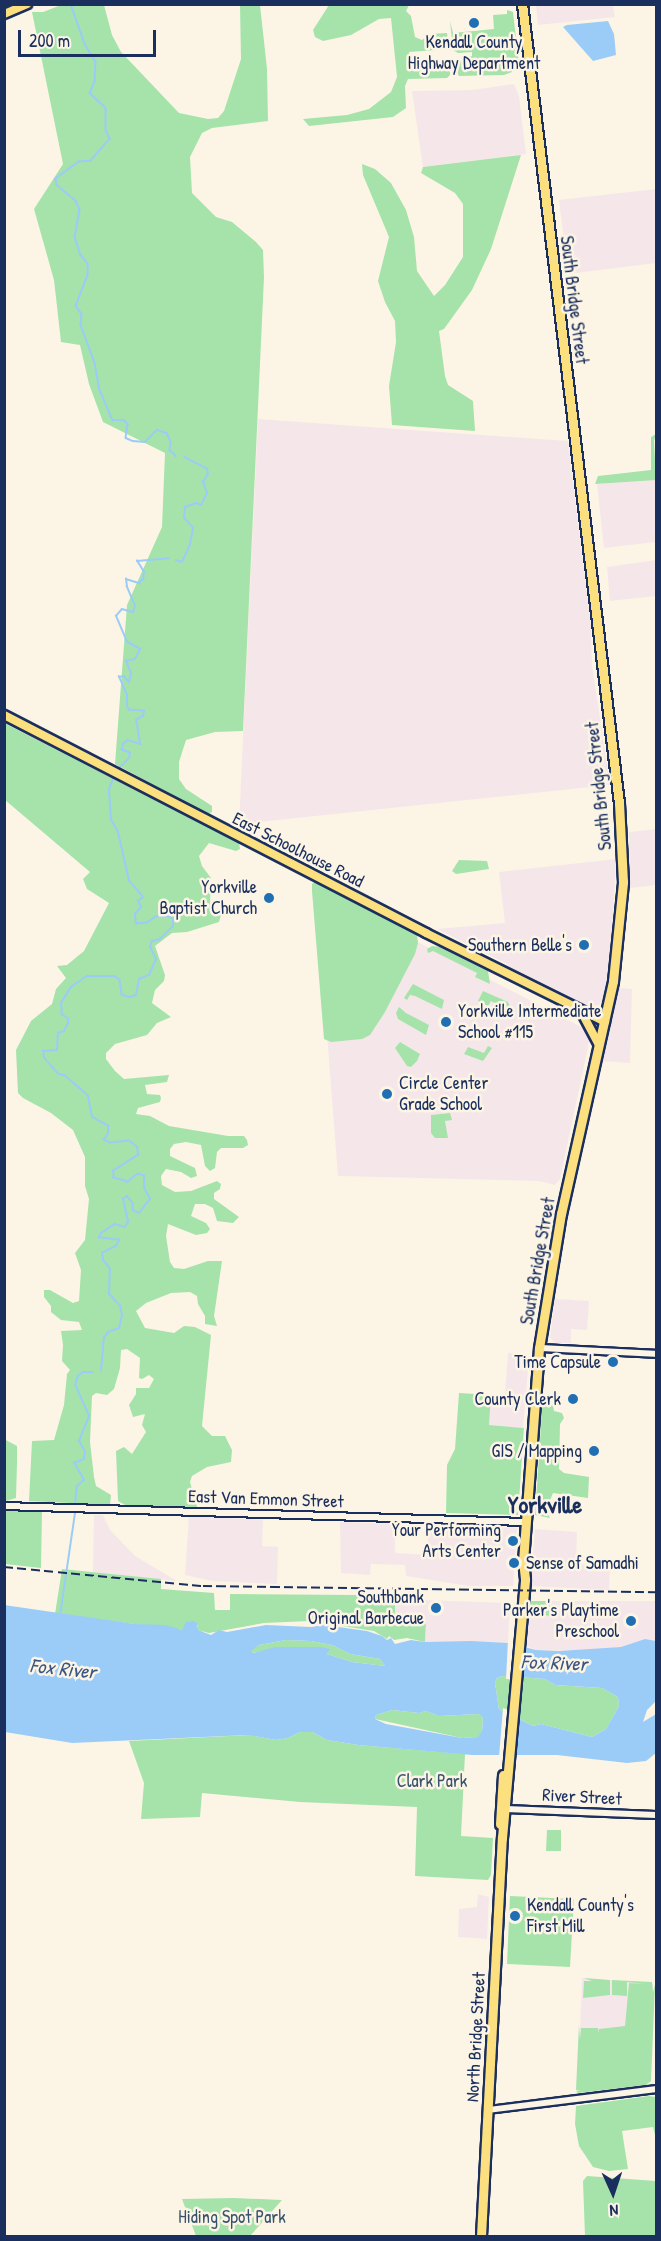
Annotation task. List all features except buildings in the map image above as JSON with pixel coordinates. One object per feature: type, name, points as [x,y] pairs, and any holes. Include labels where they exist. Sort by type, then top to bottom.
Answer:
[{"type":"highway","name":"South Bridge Street","points":[[512,1701],[519,1573],[523,1561],[539,1348],[560,1218],[605,1022],[621,920],[623,861],[620,818],[522,4]]},
{"type":"highway","name":"North Bridge Street","points":[[502,1838],[499,1811],[506,1769],[512,1701]]},
{"type":"highway","name":"North Bridge Street","points":[[481,2236],[502,1838],[506,1809],[506,1769]]},
{"type":"main road","points":[[4,14],[27,4]]},
{"type":"main road","name":"East Schoolhouse Road","points":[[4,716],[500,971],[605,1022]]},
{"type":"main road","points":[[579,1010],[587,1020],[599,1046]]},
{"type":"street","points":[[539,1348],[657,1354]]},
{"type":"street","name":"East Van Emmon Street","points":[[4,1506],[526,1522]]},
{"type":"street","name":"River Street","points":[[506,1809],[657,1815]]},
{"type":"street","points":[[488,2110],[657,2089]]},
{"type":"shaded area","points":[[536,5],[613,5],[615,17],[538,25]]},
{"type":"shaded area","points":[[514,84],[519,96],[526,154],[423,167],[412,91],[472,90]]},
{"type":"shaded area","points":[[656,189],[656,263],[568,274],[559,200]]},
{"type":"shaded area","points":[[258,419],[568,441],[591,626],[592,665],[610,785],[239,824]]},
{"type":"shaded area","points":[[656,478],[656,542],[604,548],[597,484]]},
{"type":"shaded area","points":[[656,560],[656,596],[610,601],[607,567]]},
{"type":"shaded area","points":[[656,829],[656,885],[630,888],[629,832]]},
{"type":"shaded area","points":[[616,859],[611,948],[603,999],[597,1008],[582,1007],[515,972],[507,964],[437,929],[505,923],[499,872]]},
{"type":"shaded area","points":[[320,891],[587,1030],[590,1038],[560,1179],[555,1185],[539,1181],[338,1176],[316,893]]},
{"type":"shaded area","points":[[619,988],[632,989],[630,1063],[603,1061]]},
{"type":"shaded area","points":[[555,1299],[589,1301],[587,1330],[571,1329],[571,1343],[556,1343],[550,1338]]},
{"type":"shaded area","points":[[508,1353],[527,1354],[529,1358],[523,1428],[489,1425],[491,1395],[505,1395]]},
{"type":"shaded area","points":[[94,1515],[103,1515],[110,1530],[135,1556],[177,1581],[93,1572]]},
{"type":"shaded area","points":[[189,1516],[263,1520],[262,1546],[278,1547],[277,1584],[212,1581],[185,1575]]},
{"type":"shaded area","points":[[340,1522],[395,1524],[395,1553],[427,1555],[429,1525],[517,1528],[513,1586],[469,1586],[406,1576],[405,1565],[371,1564],[370,1575],[341,1573]]},
{"type":"shaded area","points":[[535,1529],[577,1532],[576,1564],[610,1566],[609,1590],[530,1586]]},
{"type":"shaded area","points":[[395,1599],[510,1603],[508,1643],[425,1642],[426,1623],[395,1621]]},
{"type":"shaded area","points":[[530,1601],[656,1601],[656,1641],[645,1639],[621,1647],[592,1651],[536,1650],[523,1645]]},
{"type":"shaded area","points":[[478,1894],[489,1897],[487,1939],[458,1937],[459,1909],[477,1907]]},
{"type":"shaded area","points":[[582,1978],[653,1984],[648,2082],[580,2092],[578,2089]]},
{"type":"green space","points":[[61,5],[104,5],[112,35],[121,52],[179,113],[208,119],[218,118],[224,111],[241,59],[240,5],[260,5],[267,69],[268,121],[212,128],[202,133],[190,157],[192,193],[216,217],[232,222],[263,250],[264,277],[243,731],[215,732],[186,740],[179,762],[179,779],[186,789],[212,806],[212,812],[208,814],[115,764],[127,605],[162,527],[165,453],[103,422],[89,384],[80,345],[61,342],[54,280],[34,209],[63,164],[32,12],[43,12]]},
{"type":"green space","points":[[329,5],[409,5],[406,11],[411,16],[415,37],[422,40],[430,34],[447,33],[449,49],[409,52],[411,69],[442,66],[441,59],[446,59],[450,64],[450,75],[447,78],[408,79],[405,86],[406,108],[393,117],[309,126],[303,119],[347,115],[369,109],[391,92],[397,77],[391,18],[379,19],[351,35],[323,41],[315,37],[313,30]]},
{"type":"green space","points":[[507,10],[513,12],[519,65],[513,66],[512,72],[504,75],[459,76],[455,68],[458,61],[472,56],[472,52],[458,53],[453,50],[450,21],[453,33],[494,29],[493,15],[507,14]]},
{"type":"green space","points":[[521,155],[491,249],[472,290],[444,329],[439,331],[448,385],[473,401],[475,431],[392,425],[389,386],[396,342],[395,321],[378,281],[389,237],[363,175],[362,164],[375,169],[391,183],[406,210],[414,237],[417,271],[434,296],[445,285],[463,257],[463,204],[455,193],[421,173],[423,167]]},
{"type":"green space","points":[[656,434],[654,441],[656,480],[595,484],[598,476],[651,470],[651,437]]},
{"type":"green space","points":[[4,723],[239,843],[240,849],[236,851],[209,843],[199,856],[202,866],[211,878],[210,904],[221,915],[219,922],[187,932],[172,933],[155,946],[165,975],[164,981],[155,990],[152,1003],[171,1017],[157,1023],[147,1035],[115,1044],[106,1053],[106,1059],[124,1079],[169,1075],[167,1082],[145,1085],[147,1094],[160,1095],[160,1102],[138,1108],[136,1114],[150,1116],[169,1126],[228,1136],[244,1136],[247,1140],[248,1145],[243,1148],[221,1148],[217,1152],[215,1168],[210,1171],[205,1166],[201,1145],[186,1142],[174,1144],[170,1149],[170,1156],[195,1168],[197,1176],[191,1178],[181,1172],[166,1169],[161,1176],[162,1185],[175,1192],[191,1191],[217,1181],[221,1184],[220,1189],[214,1193],[214,1199],[239,1217],[233,1223],[217,1221],[213,1208],[205,1204],[195,1204],[191,1216],[206,1223],[210,1229],[207,1233],[196,1235],[168,1224],[166,1236],[170,1262],[174,1268],[184,1269],[208,1261],[222,1261],[214,1316],[217,1326],[205,1324],[205,1316],[198,1304],[197,1296],[190,1292],[171,1293],[146,1303],[136,1311],[145,1328],[174,1333],[184,1326],[195,1327],[211,1335],[202,1426],[212,1436],[225,1436],[232,1450],[231,1462],[207,1467],[192,1476],[190,1482],[197,1507],[127,1506],[118,1501],[116,1451],[124,1447],[132,1454],[146,1432],[142,1425],[145,1414],[133,1417],[129,1405],[136,1394],[136,1388],[149,1388],[154,1379],[149,1375],[142,1379],[139,1378],[140,1358],[127,1349],[121,1350],[120,1368],[114,1389],[107,1395],[96,1393],[92,1396],[90,1442],[94,1477],[96,1486],[111,1495],[110,1505],[29,1501],[32,1441],[54,1440],[64,1405],[67,1374],[70,1370],[62,1361],[61,1331],[82,1330],[79,1322],[61,1320],[51,1312],[51,1306],[44,1297],[44,1290],[50,1290],[73,1303],[79,1301],[81,1270],[75,1253],[85,1240],[89,1199],[85,1186],[85,1157],[73,1130],[51,1113],[18,1093],[16,1050],[31,1021],[52,1004],[56,989],[66,978],[57,966],[67,965],[84,951],[109,903],[87,889],[83,879],[90,872],[5,800]]},
{"type":"green space","points":[[459,860],[487,861],[489,869],[456,874],[452,871]]},
{"type":"green space","points":[[316,881],[417,935],[418,943],[415,954],[385,1012],[370,1035],[362,1039],[331,1042],[324,1039],[312,891],[312,884]]},
{"type":"green space","points":[[432,946],[440,947],[488,971],[490,984],[475,977],[477,973],[433,951],[428,953],[427,949]]},
{"type":"green space","points":[[413,984],[444,1000],[442,1009],[415,996],[410,995],[407,1000],[404,998]]},
{"type":"green space","points":[[483,991],[508,1002],[511,1009],[508,1017],[504,1015],[506,1009],[491,1001],[488,1006],[478,1001]]},
{"type":"green space","points":[[399,1007],[429,1025],[426,1035],[398,1019],[396,1013]]},
{"type":"green space","points":[[400,1042],[420,1054],[411,1067],[407,1066],[395,1048]]},
{"type":"green space","points":[[488,1046],[492,1048],[483,1061],[464,1054],[468,1047],[484,1053]]},
{"type":"green space","points":[[450,1113],[452,1120],[445,1121],[448,1138],[435,1138],[431,1133],[431,1115]]},
{"type":"green space","points":[[459,1393],[491,1395],[489,1425],[524,1428],[518,1515],[446,1513],[447,1465],[455,1449]]},
{"type":"green space","points":[[545,1393],[545,1397],[552,1397],[554,1411],[562,1413],[564,1418],[560,1424],[559,1469],[564,1473],[589,1477],[588,1498],[553,1493],[546,1510],[550,1518],[535,1515],[542,1412],[533,1514],[542,1395],[543,1401]]},
{"type":"green space","points":[[4,1439],[17,1446],[16,1498],[6,1501]]},
{"type":"green space","points":[[5,1510],[42,1511],[41,1568],[5,1564]]},
{"type":"green space","points":[[62,1569],[161,1579],[161,1589],[214,1593],[215,1610],[230,1610],[230,1594],[357,1595],[395,1599],[395,1621],[426,1622],[425,1642],[407,1638],[394,1640],[389,1636],[387,1639],[374,1631],[310,1621],[264,1623],[209,1633],[197,1630],[198,1625],[182,1630],[55,1614]]},
{"type":"green space","points":[[550,1601],[549,1616],[544,1615],[544,1610],[534,1609],[533,1614],[528,1614],[529,1602]]},
{"type":"green space","points":[[286,1640],[332,1645],[350,1654],[380,1659],[385,1666],[352,1662],[327,1654],[329,1650],[288,1647],[251,1653],[251,1650],[259,1645]]},
{"type":"green space","points":[[503,1676],[545,1679],[555,1685],[602,1688],[618,1697],[619,1706],[606,1729],[592,1737],[541,1724],[533,1726],[499,1709],[495,1683],[497,1678]]},
{"type":"green space","points":[[392,1710],[419,1713],[426,1711],[439,1716],[479,1714],[483,1716],[482,1733],[477,1737],[462,1738],[375,1719],[376,1715]]},
{"type":"green space","name":"Clark Park","points":[[300,1732],[312,1732],[327,1740],[358,1745],[465,1754],[461,1836],[493,1838],[491,1875],[488,1880],[415,1876],[417,1807],[300,1802],[202,1793],[200,1817],[141,1819],[144,1783],[129,1741],[249,1735],[276,1740],[288,1738]]},
{"type":"green space","points":[[547,1830],[561,1830],[561,1851],[546,1851]]},
{"type":"green space","points":[[510,1896],[574,1899],[570,1967],[507,1964]]},
{"type":"green space","points":[[584,1978],[610,1980],[610,1995],[583,1998],[584,1981],[592,1981]]},
{"type":"green space","points":[[612,1980],[652,1982],[653,1992],[655,1985],[651,2081],[646,2085],[578,2093],[576,2091],[580,2091],[576,2090],[579,2024],[580,2039],[581,2028],[598,2028],[599,2033],[599,2029],[625,2026],[629,1983],[644,1984],[627,1982],[627,1996],[612,1995]]},
{"type":"green space","points":[[656,2097],[656,2139],[653,2127],[622,2131],[628,2169],[609,2171],[593,2167],[579,2146],[575,2124],[576,2106]]},
{"type":"green space","points":[[587,2176],[656,2181],[656,2236],[585,2236],[583,2181]]},
{"type":"green space","name":"Hiding Spot Park","points":[[182,2199],[282,2200],[250,2236],[196,2236]]},
{"type":"water","points":[[608,21],[614,34],[616,55],[593,61],[563,27],[567,25]]},
{"type":"water","name":"Fox River","points":[[4,1605],[135,1624],[166,1625],[182,1630],[186,1622],[194,1621],[197,1623],[198,1630],[211,1635],[219,1630],[227,1632],[266,1625],[311,1627],[324,1625],[367,1631],[387,1640],[391,1638],[395,1644],[411,1640],[471,1641],[508,1643],[536,1650],[559,1651],[621,1647],[645,1639],[656,1641],[656,1701],[647,1710],[643,1722],[656,1714],[656,1753],[646,1761],[627,1763],[557,1755],[472,1755],[358,1745],[327,1740],[312,1732],[300,1732],[288,1738],[276,1740],[248,1735],[72,1743],[5,1732]],"holes":[[[286,1640],[332,1645],[350,1654],[380,1659],[385,1666],[352,1662],[327,1654],[330,1649],[322,1647],[275,1647],[253,1653],[251,1651],[259,1645]],[[503,1676],[545,1679],[555,1685],[602,1688],[618,1697],[619,1706],[606,1729],[592,1737],[541,1724],[533,1726],[499,1709],[495,1683],[497,1678]],[[392,1710],[419,1713],[426,1711],[439,1716],[479,1714],[483,1717],[482,1732],[477,1737],[462,1738],[386,1724],[375,1719],[376,1715]]]},
{"type":"pier","points":[[508,1640],[523,1642],[521,1680],[506,1679]]},
{"type":"pier","points":[[503,1708],[518,1713],[515,1756],[499,1757]]},
{"type":"waterway","points":[[71,4],[85,44],[96,62],[95,82],[90,93],[106,108],[106,130],[110,139],[91,161],[79,162],[56,179],[57,185],[76,201],[80,210],[75,237],[81,255],[88,264],[88,275],[76,306],[82,314],[81,325],[95,363],[100,390],[113,420],[124,420],[128,424],[126,438],[133,441],[145,442],[157,430],[167,433],[171,442],[170,450],[176,456]]},
{"type":"waterway","points":[[176,560],[182,562],[190,545],[193,528],[184,518],[185,507],[196,503],[201,505],[207,493],[203,482],[208,474],[207,469],[185,458]]},
{"type":"waterway","points":[[120,767],[129,758],[130,753],[122,750],[123,744],[128,740],[140,744],[136,720],[143,716],[144,711],[129,710],[127,706],[127,695],[119,677],[124,676],[129,682],[131,673],[126,661],[135,659],[140,649],[127,642],[116,616],[122,609],[133,612],[135,606],[126,579],[139,583],[143,579],[144,572],[137,561],[169,558]]},
{"type":"waterway","points":[[101,1371],[104,1338],[108,1332],[119,1328],[122,1315],[120,1306],[109,1294],[110,1269],[103,1260],[102,1253],[116,1246],[119,1240],[99,1238],[101,1233],[115,1224],[125,1227],[128,1222],[123,1199],[127,1196],[133,1203],[133,1210],[139,1213],[150,1199],[144,1188],[144,1176],[138,1174],[128,1182],[114,1178],[113,1171],[138,1155],[137,1147],[129,1141],[110,1143],[104,1140],[108,1133],[108,1126],[92,1117],[88,1096],[65,1076],[58,1074],[44,1058],[43,1051],[57,1050],[58,1033],[64,1031],[68,1023],[68,1019],[62,1015],[61,1003],[71,987],[87,976],[115,976],[120,980],[122,995],[130,997],[136,995],[139,979],[149,975],[156,959],[150,947],[152,941],[160,939],[173,926],[173,919],[167,916],[136,924],[135,914],[141,907],[138,901],[143,897],[129,881],[118,832],[111,820],[109,789],[113,779]]},
{"type":"waterway","points":[[75,1504],[77,1486],[84,1480],[74,1463],[84,1459],[85,1452],[79,1441],[89,1416],[75,1385],[78,1376],[83,1372],[93,1372]]},
{"type":"waterway","points":[[60,1616],[75,1513]]},
{"type":"railway","points":[[4,1567],[203,1586],[656,1592]]},
{"type":"place","name":"Kendall County Highway Department","points":[[474,23]]},
{"type":"place","name":"Yorkville Baptist Church","points":[[269,898]]},
{"type":"place","name":"Southern Belle's","points":[[584,945]]},
{"type":"place","name":"Yorkville Intermediate School #115","points":[[446,1022]]},
{"type":"place","name":"Circle Center Grade School","points":[[387,1094]]},
{"type":"place","name":"Time Capsule","points":[[613,1362]]},
{"type":"place","name":"County Clerk","points":[[573,1399]]},
{"type":"place","name":"GIS / Mapping","points":[[594,1451]]},
{"type":"place","name":"Your Performing Arts Center","points":[[513,1541]]},
{"type":"place","name":"Sense of Samadhi","points":[[514,1563]]},
{"type":"place","name":"Southbank Original Barbecue","points":[[436,1608]]},
{"type":"place","name":"Parker's Playtime Preschool","points":[[631,1621]]},
{"type":"place","name":"Kendall County's First Mill","points":[[515,1916]]},
{"type":"district","name":"Yorkville","points":[[545,1505]]}]
